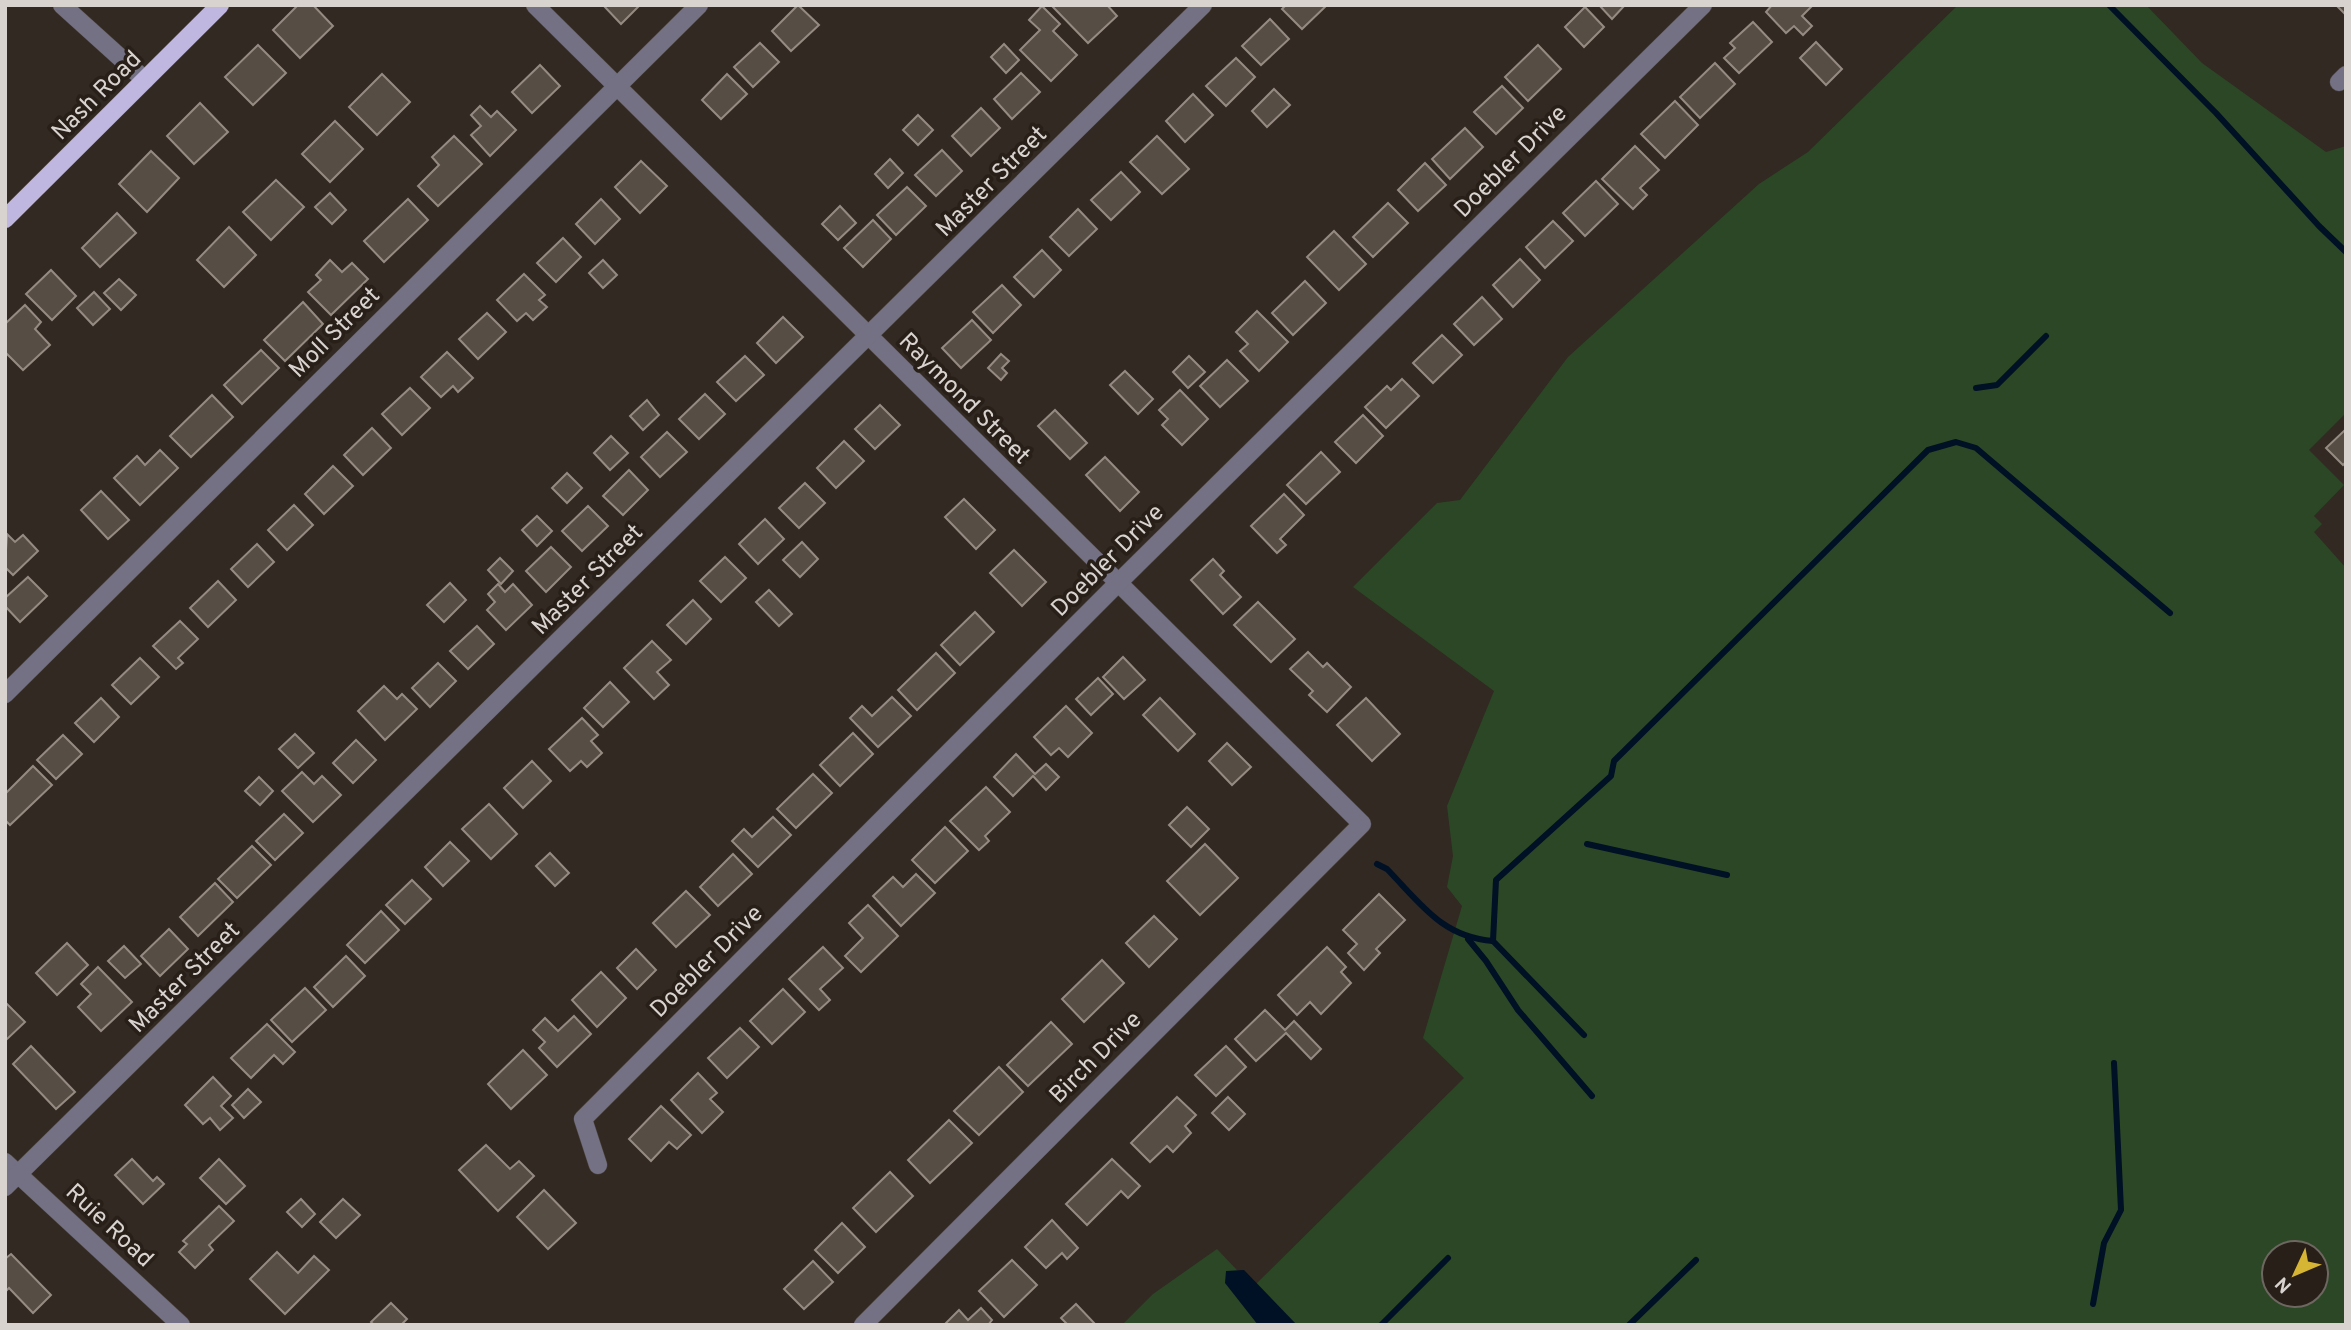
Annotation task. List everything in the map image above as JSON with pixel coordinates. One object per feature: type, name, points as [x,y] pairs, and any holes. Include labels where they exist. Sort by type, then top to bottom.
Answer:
[{"type":"main road","name":"Nash Road","points":[[5,219],[220,5]]},
{"type":"street","points":[[62,5],[145,80]]},
{"type":"street","name":"Raymond Street","points":[[536,5],[615,87],[1362,824]]},
{"type":"street","name":"Moll Street","points":[[5,694],[699,5]]},
{"type":"street","name":"Master Street","points":[[5,1187],[12,1168],[868,337],[1203,5]]},
{"type":"street","name":"Doebler Drive","points":[[598,1165],[583,1119],[1117,584],[1703,5]]},
{"type":"street","name":"Birch Drive","points":[[863,1325],[1362,824]]},
{"type":"street","name":"Ruie Road","points":[[12,1168],[181,1325]]},
{"type":"green space","points":[[1958,5],[2146,5],[2202,63],[2326,152],[2346,146],[2346,413],[2309,450],[2344,485],[2314,516],[2322,524],[2314,532],[2346,568],[2346,1325],[1122,1325],[1153,1294],[1217,1249],[1253,1287],[1464,1078],[1423,1038],[1462,906],[1447,887],[1453,856],[1447,806],[1494,691],[1353,587],[1437,503],[1460,500],[1568,357],[1759,184],[1808,152]]},
{"type":"water","points":[[1244,1270],[1297,1325],[1258,1325],[1225,1283],[1226,1271]]},
{"type":"building","points":[[298,5],[313,5],[333,26],[300,58],[273,30]]},
{"type":"building","points":[[603,5],[640,5],[621,24]]},
{"type":"building","points":[[798,5],[819,25],[791,51],[772,31]]},
{"type":"building","points":[[1051,5],[1107,5],[1117,16],[1088,43]]},
{"type":"building","points":[[1286,5],[1327,5],[1302,29],[1282,9]]},
{"type":"building","points":[[1599,5],[1625,5],[1612,19]]},
{"type":"building","points":[[1772,5],[1813,5],[1802,16],[1812,26],[1803,35],[1794,26],[1786,33],[1766,12]]},
{"type":"building","points":[[2336,5],[2346,5],[2346,15]]},
{"type":"building","points":[[1042,6],[1060,24],[1053,31],[1077,55],[1051,81],[1020,50],[1040,30],[1029,20]]},
{"type":"building","points":[[1585,7],[1604,27],[1584,47],[1565,27]]},
{"type":"building","points":[[1270,19],[1289,39],[1261,65],[1242,46]]},
{"type":"building","points":[[1753,22],[1772,42],[1739,73],[1724,58],[1735,48],[1730,43]]},
{"type":"building","points":[[1816,42],[1842,69],[1826,85],[1800,58]]},
{"type":"building","points":[[760,43],[779,62],[753,87],[734,67]]},
{"type":"building","points":[[1004,44],[1019,60],[1006,73],[991,57]]},
{"type":"building","points":[[258,45],[286,73],[253,105],[225,77]]},
{"type":"building","points":[[1538,45],[1561,69],[1528,101],[1505,77]]},
{"type":"building","points":[[1236,58],[1255,77],[1226,106],[1206,86]]},
{"type":"building","points":[[1715,63],[1735,84],[1700,118],[1680,97]]},
{"type":"building","points":[[540,65],[560,86],[532,113],[512,92]]},
{"type":"building","points":[[1021,73],[1040,92],[1012,119],[994,99]]},
{"type":"building","points":[[382,74],[410,102],[377,135],[349,107]]},
{"type":"building","points":[[727,74],[747,94],[721,119],[702,100]]},
{"type":"building","points":[[1502,86],[1523,108],[1496,134],[1474,112]]},
{"type":"building","points":[[1274,89],[1290,105],[1267,127],[1252,111]]},
{"type":"building","points":[[1193,94],[1213,115],[1185,142],[1166,121]]},
{"type":"building","points":[[1675,101],[1698,125],[1665,158],[1641,134]]},
{"type":"building","points":[[200,103],[228,132],[194,164],[167,136]]},
{"type":"building","points":[[480,106],[491,117],[497,111],[516,130],[490,156],[471,135],[481,126],[471,115]]},
{"type":"building","points":[[981,108],[1000,128],[971,156],[952,136]]},
{"type":"building","points":[[918,115],[933,130],[918,145],[903,130]]},
{"type":"building","points":[[335,121],[363,149],[330,182],[302,154]]},
{"type":"building","points":[[1465,128],[1483,147],[1450,179],[1432,159]]},
{"type":"building","points":[[454,136],[482,164],[438,206],[418,186],[439,165],[432,157]]},
{"type":"building","points":[[1157,136],[1189,169],[1162,194],[1130,162]]},
{"type":"building","points":[[1635,146],[1659,170],[1640,188],[1647,195],[1633,209],[1602,179]]},
{"type":"building","points":[[942,150],[962,171],[936,196],[915,175]]},
{"type":"building","points":[[151,151],[179,178],[147,212],[119,184]]},
{"type":"building","points":[[890,159],[903,173],[888,188],[875,174]]},
{"type":"building","points":[[641,161],[667,186],[640,213],[615,187]]},
{"type":"building","points":[[1425,163],[1446,185],[1418,211],[1398,190]]},
{"type":"building","points":[[1121,172],[1140,192],[1111,220],[1091,200]]},
{"type":"building","points":[[276,180],[304,207],[271,240],[243,212]]},
{"type":"building","points":[[1596,181],[1618,204],[1585,236],[1563,213]]},
{"type":"building","points":[[907,187],[926,206],[896,235],[877,215]]},
{"type":"building","points":[[330,193],[346,210],[332,224],[315,207]]},
{"type":"building","points":[[408,199],[428,220],[384,262],[364,241]]},
{"type":"building","points":[[601,199],[620,219],[595,244],[576,224]]},
{"type":"building","points":[[1388,203],[1408,223],[1373,257],[1353,237]]},
{"type":"building","points":[[840,206],[856,223],[838,240],[822,224]]},
{"type":"building","points":[[1078,209],[1097,229],[1069,256],[1050,237]]},
{"type":"building","points":[[117,213],[136,233],[100,267],[82,248]]},
{"type":"building","points":[[873,220],[891,239],[863,267],[844,248]]},
{"type":"building","points":[[1553,221],[1573,241],[1545,268],[1526,247]]},
{"type":"building","points":[[229,227],[256,255],[224,287],[197,260]]},
{"type":"building","points":[[1334,231],[1366,264],[1339,290],[1307,257]]},
{"type":"building","points":[[563,238],[581,257],[556,282],[537,263]]},
{"type":"building","points":[[1042,250],[1061,270],[1034,297],[1014,277]]},
{"type":"building","points":[[1520,259],[1540,280],[1513,307],[1493,285]]},
{"type":"building","points":[[330,260],[342,272],[352,263],[368,279],[331,315],[308,292],[321,280],[316,275]]},
{"type":"building","points":[[603,260],[617,275],[603,288],[589,273]]},
{"type":"building","points":[[51,270],[76,296],[52,320],[26,294]]},
{"type":"building","points":[[524,274],[545,295],[539,300],[547,307],[533,320],[526,313],[517,321],[497,300]]},
{"type":"building","points":[[119,279],[136,295],[121,310],[104,293]]},
{"type":"building","points":[[1305,281],[1326,303],[1293,335],[1272,313]]},
{"type":"building","points":[[1002,285],[1021,305],[993,333],[973,312]]},
{"type":"building","points":[[94,292],[110,309],[93,325],[77,308]]},
{"type":"building","points":[[1482,297],[1502,319],[1474,345],[1454,324]]},
{"type":"building","points":[[303,302],[323,324],[285,361],[264,340]]},
{"type":"building","points":[[25,305],[41,322],[35,329],[50,345],[23,370],[5,352],[5,324]]},
{"type":"building","points":[[1257,311],[1288,342],[1259,371],[1240,351],[1248,344],[1236,332]]},
{"type":"building","points":[[487,313],[506,332],[478,359],[459,339]]},
{"type":"building","points":[[783,317],[803,337],[776,363],[757,343]]},
{"type":"building","points":[[972,320],[991,340],[961,368],[942,348]]},
{"type":"building","points":[[1442,335],[1462,355],[1433,383],[1413,363]]},
{"type":"building","points":[[261,350],[279,368],[242,404],[224,385]]},
{"type":"building","points":[[447,352],[473,378],[458,392],[453,386],[441,397],[421,377]]},
{"type":"building","points":[[1001,354],[1009,361],[1002,368],[1007,373],[1001,380],[988,368]]},
{"type":"building","points":[[745,356],[764,375],[736,401],[717,382]]},
{"type":"building","points":[[1189,356],[1205,372],[1188,388],[1173,372]]},
{"type":"building","points":[[1227,360],[1248,381],[1220,407],[1200,386]]},
{"type":"building","points":[[1125,371],[1153,399],[1138,414],[1110,385]]},
{"type":"building","points":[[1402,379],[1419,396],[1386,428],[1365,407],[1387,386],[1391,390]]},
{"type":"building","points":[[410,388],[430,408],[402,435],[382,414]]},
{"type":"building","points":[[1180,390],[1208,419],[1182,445],[1162,425],[1168,419],[1159,410]]},
{"type":"building","points":[[705,394],[725,414],[699,439],[679,419]]},
{"type":"building","points":[[212,395],[233,417],[191,457],[170,436]]},
{"type":"building","points":[[647,400],[659,415],[643,430],[630,416]]},
{"type":"building","points":[[880,405],[900,425],[875,449],[855,429]]},
{"type":"building","points":[[1055,410],[1087,443],[1070,459],[1038,426]]},
{"type":"building","points":[[1363,415],[1383,436],[1356,463],[1335,442]]},
{"type":"building","points":[[372,428],[391,448],[363,475],[344,455]]},
{"type":"building","points":[[2346,429],[2346,462],[2343,465],[2326,448]]},
{"type":"building","points":[[667,432],[687,452],[660,477],[641,457]]},
{"type":"building","points":[[611,436],[628,453],[610,470],[594,453]]},
{"type":"building","points":[[844,441],[864,461],[836,488],[817,468]]},
{"type":"building","points":[[160,450],[178,468],[140,505],[114,478],[137,456],[145,465]]},
{"type":"building","points":[[1321,452],[1340,472],[1306,504],[1287,485]]},
{"type":"building","points":[[1105,457],[1139,492],[1120,511],[1086,475]]},
{"type":"building","points":[[333,466],[353,486],[324,514],[305,494]]},
{"type":"building","points":[[629,470],[648,490],[623,515],[603,496]]},
{"type":"building","points":[[567,473],[582,488],[567,503],[552,488]]},
{"type":"building","points":[[805,483],[825,503],[799,528],[779,508]]},
{"type":"building","points":[[101,491],[129,520],[108,539],[81,510]]},
{"type":"building","points":[[1284,494],[1304,515],[1280,539],[1286,545],[1277,553],[1251,526]]},
{"type":"building","points":[[964,499],[995,530],[976,549],[945,517]]},
{"type":"building","points":[[294,505],[313,525],[287,550],[268,530]]},
{"type":"building","points":[[588,506],[608,526],[582,551],[562,531]]},
{"type":"building","points":[[537,516],[552,531],[537,546],[522,530]]},
{"type":"building","points":[[765,519],[784,539],[758,564],[739,544]]},
{"type":"building","points":[[7,534],[15,542],[23,535],[38,551],[13,575],[5,567]]},
{"type":"building","points":[[802,542],[818,559],[800,577],[783,560]]},
{"type":"building","points":[[257,544],[274,562],[248,587],[231,569]]},
{"type":"building","points":[[551,547],[571,567],[546,592],[526,571]]},
{"type":"building","points":[[1014,550],[1046,582],[1022,606],[990,573]]},
{"type":"building","points":[[725,557],[746,578],[721,602],[700,581]]},
{"type":"building","points":[[500,558],[513,571],[501,584],[488,570]]},
{"type":"building","points":[[1213,559],[1224,571],[1220,575],[1241,597],[1223,614],[1191,580]]},
{"type":"building","points":[[28,577],[47,596],[20,622],[5,606],[5,598]]},
{"type":"building","points":[[218,581],[236,600],[208,627],[190,608]]},
{"type":"building","points":[[450,583],[466,600],[444,622],[427,605]]},
{"type":"building","points":[[498,584],[505,592],[513,584],[532,605],[506,630],[487,610],[495,602],[488,594]]},
{"type":"building","points":[[769,590],[792,614],[779,626],[756,602]]},
{"type":"building","points":[[693,600],[711,619],[686,644],[667,625]]},
{"type":"building","points":[[1258,602],[1295,639],[1271,662],[1234,625]]},
{"type":"building","points":[[975,612],[994,632],[960,665],[941,645]]},
{"type":"building","points":[[180,621],[198,639],[178,658],[183,663],[176,669],[153,646]]},
{"type":"building","points":[[477,626],[494,644],[468,669],[450,651]]},
{"type":"building","points":[[652,641],[671,660],[657,672],[669,685],[654,699],[624,668]]},
{"type":"building","points":[[1308,652],[1323,667],[1327,663],[1351,687],[1327,712],[1309,695],[1313,691],[1290,669]]},
{"type":"building","points":[[936,653],[955,673],[917,710],[898,690]]},
{"type":"building","points":[[1123,657],[1145,680],[1124,699],[1103,677]]},
{"type":"building","points":[[140,658],[159,677],[131,704],[112,685]]},
{"type":"building","points":[[438,663],[456,681],[430,707],[412,688]]},
{"type":"building","points":[[1098,678],[1113,694],[1091,715],[1076,699]]},
{"type":"building","points":[[610,682],[629,702],[603,727],[584,708]]},
{"type":"building","points":[[384,686],[397,699],[402,694],[417,709],[385,740],[358,711]]},
{"type":"building","points":[[892,697],[911,716],[878,747],[850,718],[862,706],[872,716]]},
{"type":"building","points":[[101,698],[119,717],[94,742],[75,723]]},
{"type":"building","points":[[1160,698],[1195,734],[1178,751],[1143,715]]},
{"type":"building","points":[[1366,698],[1400,734],[1372,761],[1337,725]]},
{"type":"building","points":[[1066,706],[1092,733],[1068,757],[1059,748],[1051,755],[1034,737]]},
{"type":"building","points":[[582,718],[598,735],[591,741],[602,753],[587,767],[581,761],[570,771],[549,749]]},
{"type":"building","points":[[853,733],[873,754],[840,786],[820,765]]},
{"type":"building","points":[[295,734],[314,753],[298,768],[279,749]]},
{"type":"building","points":[[63,735],[82,754],[56,779],[37,760]]},
{"type":"building","points":[[356,740],[376,760],[353,783],[333,763]]},
{"type":"building","points":[[1227,743],[1251,767],[1232,785],[1209,761]]},
{"type":"building","points":[[1016,754],[1035,774],[1046,764],[1059,777],[1046,790],[1033,776],[1013,796],[994,777]]},
{"type":"building","points":[[532,761],[551,781],[523,808],[504,788]]},
{"type":"building","points":[[33,766],[52,785],[10,825],[5,820],[5,794]]},
{"type":"building","points":[[302,772],[314,784],[322,776],[341,795],[313,822],[282,791]]},
{"type":"building","points":[[813,774],[832,793],[796,828],[777,809]]},
{"type":"building","points":[[259,777],[273,791],[260,805],[245,791]]},
{"type":"building","points":[[986,787],[1010,812],[985,836],[989,841],[979,850],[950,821]]},
{"type":"building","points":[[489,804],[517,834],[491,859],[462,829]]},
{"type":"building","points":[[1187,807],[1209,829],[1191,847],[1169,825]]},
{"type":"building","points":[[284,814],[303,833],[275,860],[256,841]]},
{"type":"building","points":[[773,817],[791,835],[758,867],[732,841],[744,829],[752,837]]},
{"type":"building","points":[[945,827],[968,851],[935,883],[912,860]]},
{"type":"building","points":[[450,842],[469,861],[443,886],[425,867]]},
{"type":"building","points":[[1205,844],[1238,878],[1200,915],[1167,881]]},
{"type":"building","points":[[252,846],[271,865],[237,898],[218,879]]},
{"type":"building","points":[[550,853],[569,873],[555,886],[536,866]]},
{"type":"building","points":[[733,854],[752,874],[718,906],[700,887]]},
{"type":"building","points":[[916,874],[935,893],[901,926],[873,896],[893,877],[903,887]]},
{"type":"building","points":[[412,880],[431,899],[405,924],[386,905]]},
{"type":"building","points":[[215,883],[233,902],[198,936],[180,917]]},
{"type":"building","points":[[686,891],[710,915],[676,947],[653,923]]},
{"type":"building","points":[[1379,894],[1405,920],[1376,949],[1380,953],[1364,970],[1348,953],[1357,944],[1343,930]]},
{"type":"building","points":[[868,905],[898,936],[861,972],[845,956],[863,938],[849,923]]},
{"type":"building","points":[[381,911],[399,930],[365,963],[347,945]]},
{"type":"building","points":[[1154,916],[1177,939],[1149,967],[1126,943]]},
{"type":"building","points":[[169,929],[188,949],[160,976],[141,956]]},
{"type":"building","points":[[67,943],[88,965],[57,995],[36,973]]},
{"type":"building","points":[[124,946],[141,964],[125,978],[108,961]]},
{"type":"building","points":[[823,947],[843,968],[820,989],[830,1000],[819,1010],[789,979]]},
{"type":"building","points":[[1327,947],[1346,967],[1341,972],[1351,983],[1321,1014],[1310,1002],[1297,1015],[1278,995]]},
{"type":"building","points":[[636,949],[656,970],[637,989],[617,968]]},
{"type":"building","points":[[346,956],[365,976],[333,1007],[314,987]]},
{"type":"building","points":[[1102,960],[1124,983],[1084,1022],[1062,999]]},
{"type":"building","points":[[98,967],[132,1002],[101,1031],[78,1007],[91,994],[81,984]]},
{"type":"building","points":[[601,972],[626,998],[597,1027],[572,1000]]},
{"type":"building","points":[[305,988],[326,1010],[292,1042],[271,1020]]},
{"type":"building","points":[[783,989],[805,1012],[772,1044],[750,1021]]},
{"type":"building","points":[[5,1002],[25,1022],[5,1041]]},
{"type":"building","points":[[1265,1010],[1285,1030],[1294,1021],[1321,1049],[1311,1059],[1286,1033],[1256,1061],[1235,1039]]},
{"type":"building","points":[[574,1016],[591,1034],[557,1067],[539,1048],[545,1042],[533,1030],[545,1018],[558,1031]]},
{"type":"building","points":[[1051,1022],[1072,1044],[1028,1086],[1007,1065]]},
{"type":"building","points":[[267,1024],[295,1052],[283,1064],[274,1055],[251,1078],[231,1058]]},
{"type":"building","points":[[740,1028],[759,1047],[727,1078],[708,1058]]},
{"type":"building","points":[[31,1046],[75,1092],[56,1109],[13,1064]]},
{"type":"building","points":[[1226,1046],[1246,1067],[1216,1096],[1195,1075]]},
{"type":"building","points":[[523,1050],[547,1075],[511,1109],[488,1084]]},
{"type":"building","points":[[999,1067],[1023,1092],[979,1135],[954,1111]]},
{"type":"building","points":[[698,1073],[717,1093],[710,1099],[723,1112],[702,1133],[671,1100]]},
{"type":"building","points":[[213,1077],[231,1096],[221,1106],[233,1118],[220,1130],[210,1118],[203,1124],[185,1105]]},
{"type":"building","points":[[248,1089],[261,1102],[244,1118],[232,1105]]},
{"type":"building","points":[[1177,1097],[1196,1115],[1185,1126],[1191,1133],[1173,1152],[1167,1146],[1150,1162],[1131,1143]]},
{"type":"building","points":[[1228,1097],[1245,1114],[1229,1130],[1212,1113]]},
{"type":"building","points":[[661,1106],[691,1135],[677,1149],[669,1142],[651,1161],[629,1139]]},
{"type":"building","points":[[949,1120],[972,1143],[930,1183],[908,1160]]},
{"type":"building","points":[[486,1145],[510,1169],[519,1161],[534,1176],[498,1211],[459,1170]]},
{"type":"building","points":[[132,1159],[153,1181],[157,1177],[164,1184],[143,1204],[115,1175]]},
{"type":"building","points":[[219,1159],[245,1186],[226,1204],[200,1178]]},
{"type":"building","points":[[1112,1159],[1140,1186],[1128,1198],[1121,1191],[1087,1225],[1066,1204]]},
{"type":"building","points":[[890,1172],[913,1196],[876,1232],[853,1208]]},
{"type":"building","points":[[544,1190],[576,1223],[548,1249],[517,1217]]},
{"type":"building","points":[[301,1199],[315,1214],[302,1227],[287,1212]]},
{"type":"building","points":[[343,1199],[360,1215],[336,1238],[320,1222]]},
{"type":"building","points":[[219,1206],[234,1221],[209,1245],[213,1250],[195,1268],[179,1252],[187,1244],[183,1241]]},
{"type":"building","points":[[1052,1220],[1078,1248],[1067,1259],[1062,1253],[1046,1268],[1025,1247]]},
{"type":"building","points":[[842,1223],[865,1247],[838,1273],[815,1250]]},
{"type":"building","points":[[277,1252],[298,1273],[314,1256],[329,1270],[285,1314],[250,1279]]},
{"type":"building","points":[[11,1254],[51,1295],[33,1313],[9,1288],[5,1292],[5,1259]]},
{"type":"building","points":[[1012,1260],[1037,1285],[1004,1317],[979,1291]]},
{"type":"building","points":[[813,1261],[833,1282],[804,1309],[784,1289]]},
{"type":"building","points":[[391,1303],[407,1319],[401,1325],[374,1325],[371,1322]]},
{"type":"building","points":[[1076,1304],[1096,1325],[1068,1325],[1061,1318]]},
{"type":"building","points":[[981,1308],[992,1320],[988,1325],[944,1325],[959,1310],[968,1320]]},
{"type":"waterway","points":[[2109,5],[2216,113],[2346,252]]},
{"type":"waterway","points":[[1976,388],[1997,385],[2046,336]]},
{"type":"waterway","points":[[1493,941],[1496,880],[1611,776],[1614,761],[1928,450],[1956,442],[1976,448],[2170,613]]},
{"type":"waterway","points":[[1587,844],[1727,875]]},
{"type":"waterway","points":[[1377,864],[1387,869],[1422,906],[1446,926],[1475,938],[1493,941],[1584,1035]]},
{"type":"waterway","points":[[1468,939],[1518,1010],[1592,1096]]},
{"type":"waterway","points":[[2093,1304],[2104,1243],[2121,1210],[2114,1063]]},
{"type":"waterway","points":[[1381,1325],[1448,1258]]},
{"type":"waterway","points":[[1629,1325],[1696,1260]]}]
